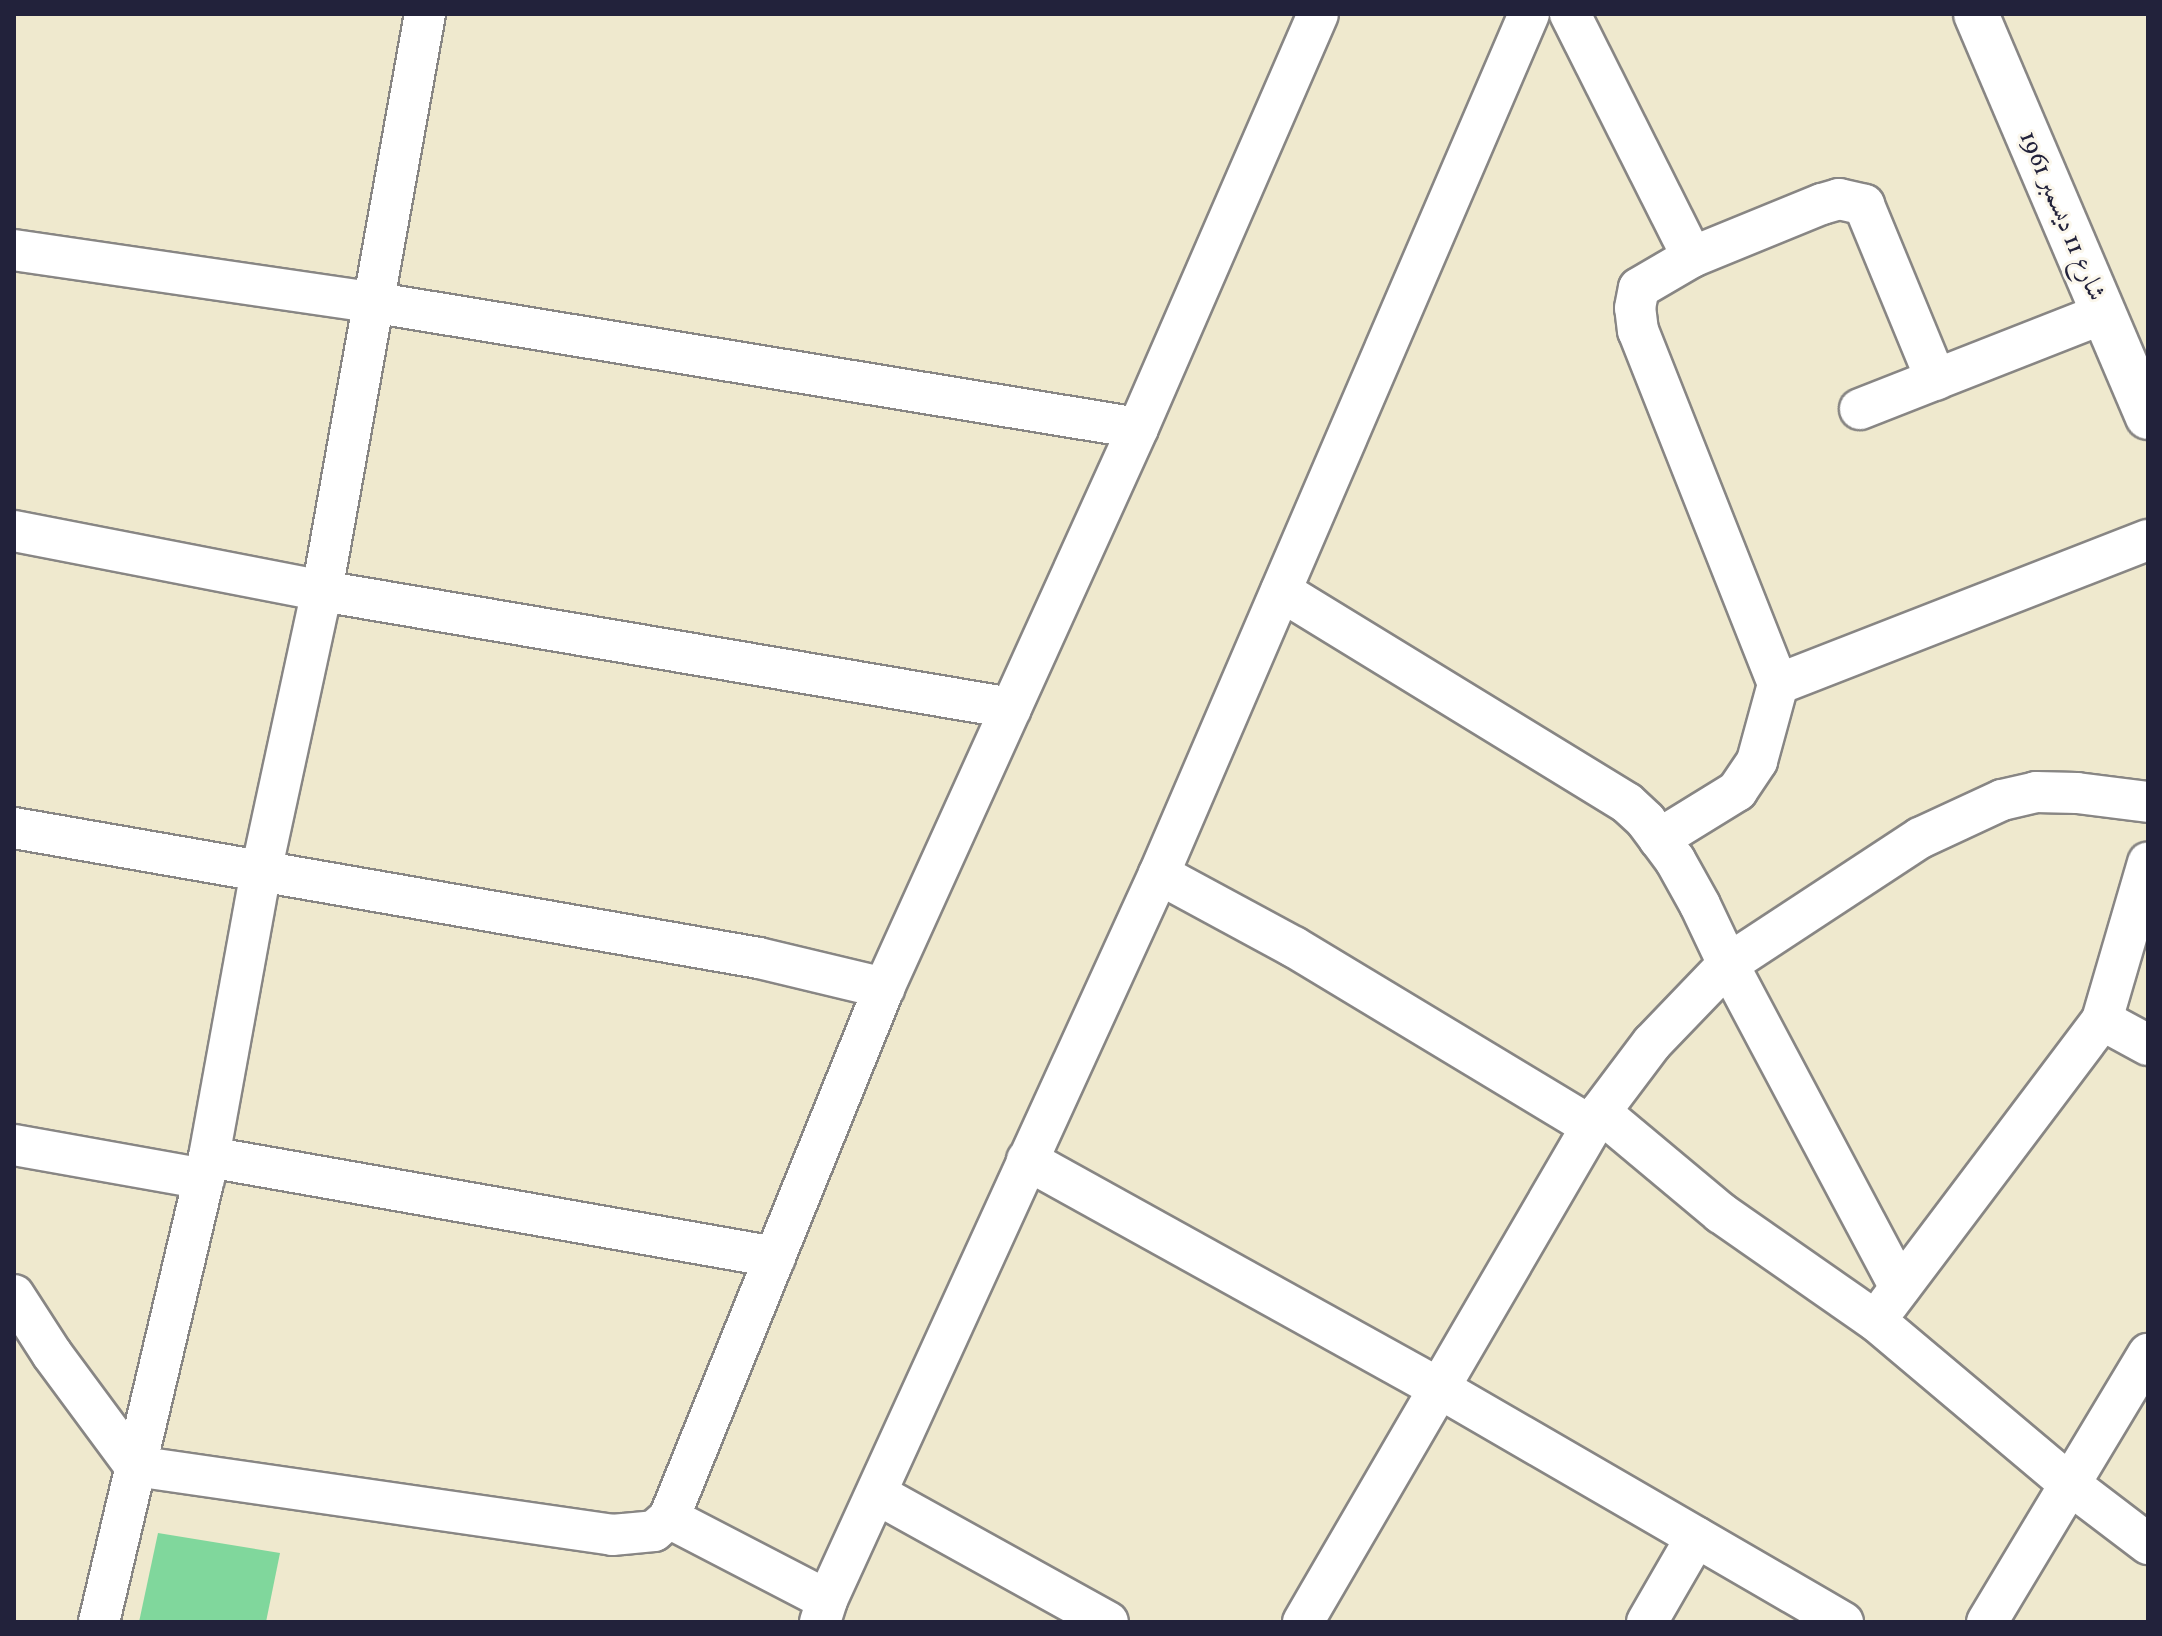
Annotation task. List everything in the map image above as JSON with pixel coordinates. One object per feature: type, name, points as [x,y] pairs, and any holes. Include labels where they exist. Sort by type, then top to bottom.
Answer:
[{"type":"main road","name":"شارع 11 ديسمبر 1961","points":[[1976,14],[2148,417]]},
{"type":"street","points":[[99,1622],[207,1168],[261,872],[322,591],[371,302],[425,14]]},
{"type":"street","points":[[14,1295],[61,1366],[135,1466],[612,1535],[654,1531],[669,1518],[884,988],[1138,428],[1318,14]]},
{"type":"street","points":[[669,1518],[824,1611],[1159,874],[1529,14]]},
{"type":"street","points":[[1570,14],[1692,257]]},
{"type":"street","points":[[1659,839],[1737,791],[1757,761],[1778,684],[1638,331],[1635,308],[1639,288],[1692,257],[1822,204],[1839,199],[1864,205],[1936,380]]},
{"type":"street","points":[[14,250],[371,302],[1138,428]]},
{"type":"street","points":[[1860,409],[2103,314]]},
{"type":"street","points":[[14,531],[322,591],[1011,708]]},
{"type":"street","points":[[1778,684],[2148,540]]},
{"type":"street","points":[[1281,591],[1627,803],[1659,839],[1700,905],[1728,964],[1900,1287]]},
{"type":"street","points":[[1303,1622],[1596,1119],[1652,1043],[1728,964],[1920,838],[2002,800],[2036,792],[2063,792],[2148,802]]},
{"type":"street","points":[[14,828],[759,958],[884,988]]},
{"type":"street","points":[[1876,1321],[2102,1020],[2148,863]]},
{"type":"street","points":[[1159,874],[1596,1119],[1721,1213],[1876,1321],[2072,1486],[2148,1544]]},
{"type":"street","points":[[2102,1020],[2148,1045]]},
{"type":"street","points":[[14,1145],[207,1168],[775,1257]]},
{"type":"street","points":[[1027,1160],[1439,1388],[1843,1622]]},
{"type":"street","points":[[1987,1622],[2072,1486],[2148,1354]]},
{"type":"street","points":[[877,1494],[1108,1622]]},
{"type":"street","points":[[1647,1622],[1696,1537]]},
{"type":"green space","points":[[158,1533],[280,1553],[266,1622],[139,1622]]}]
